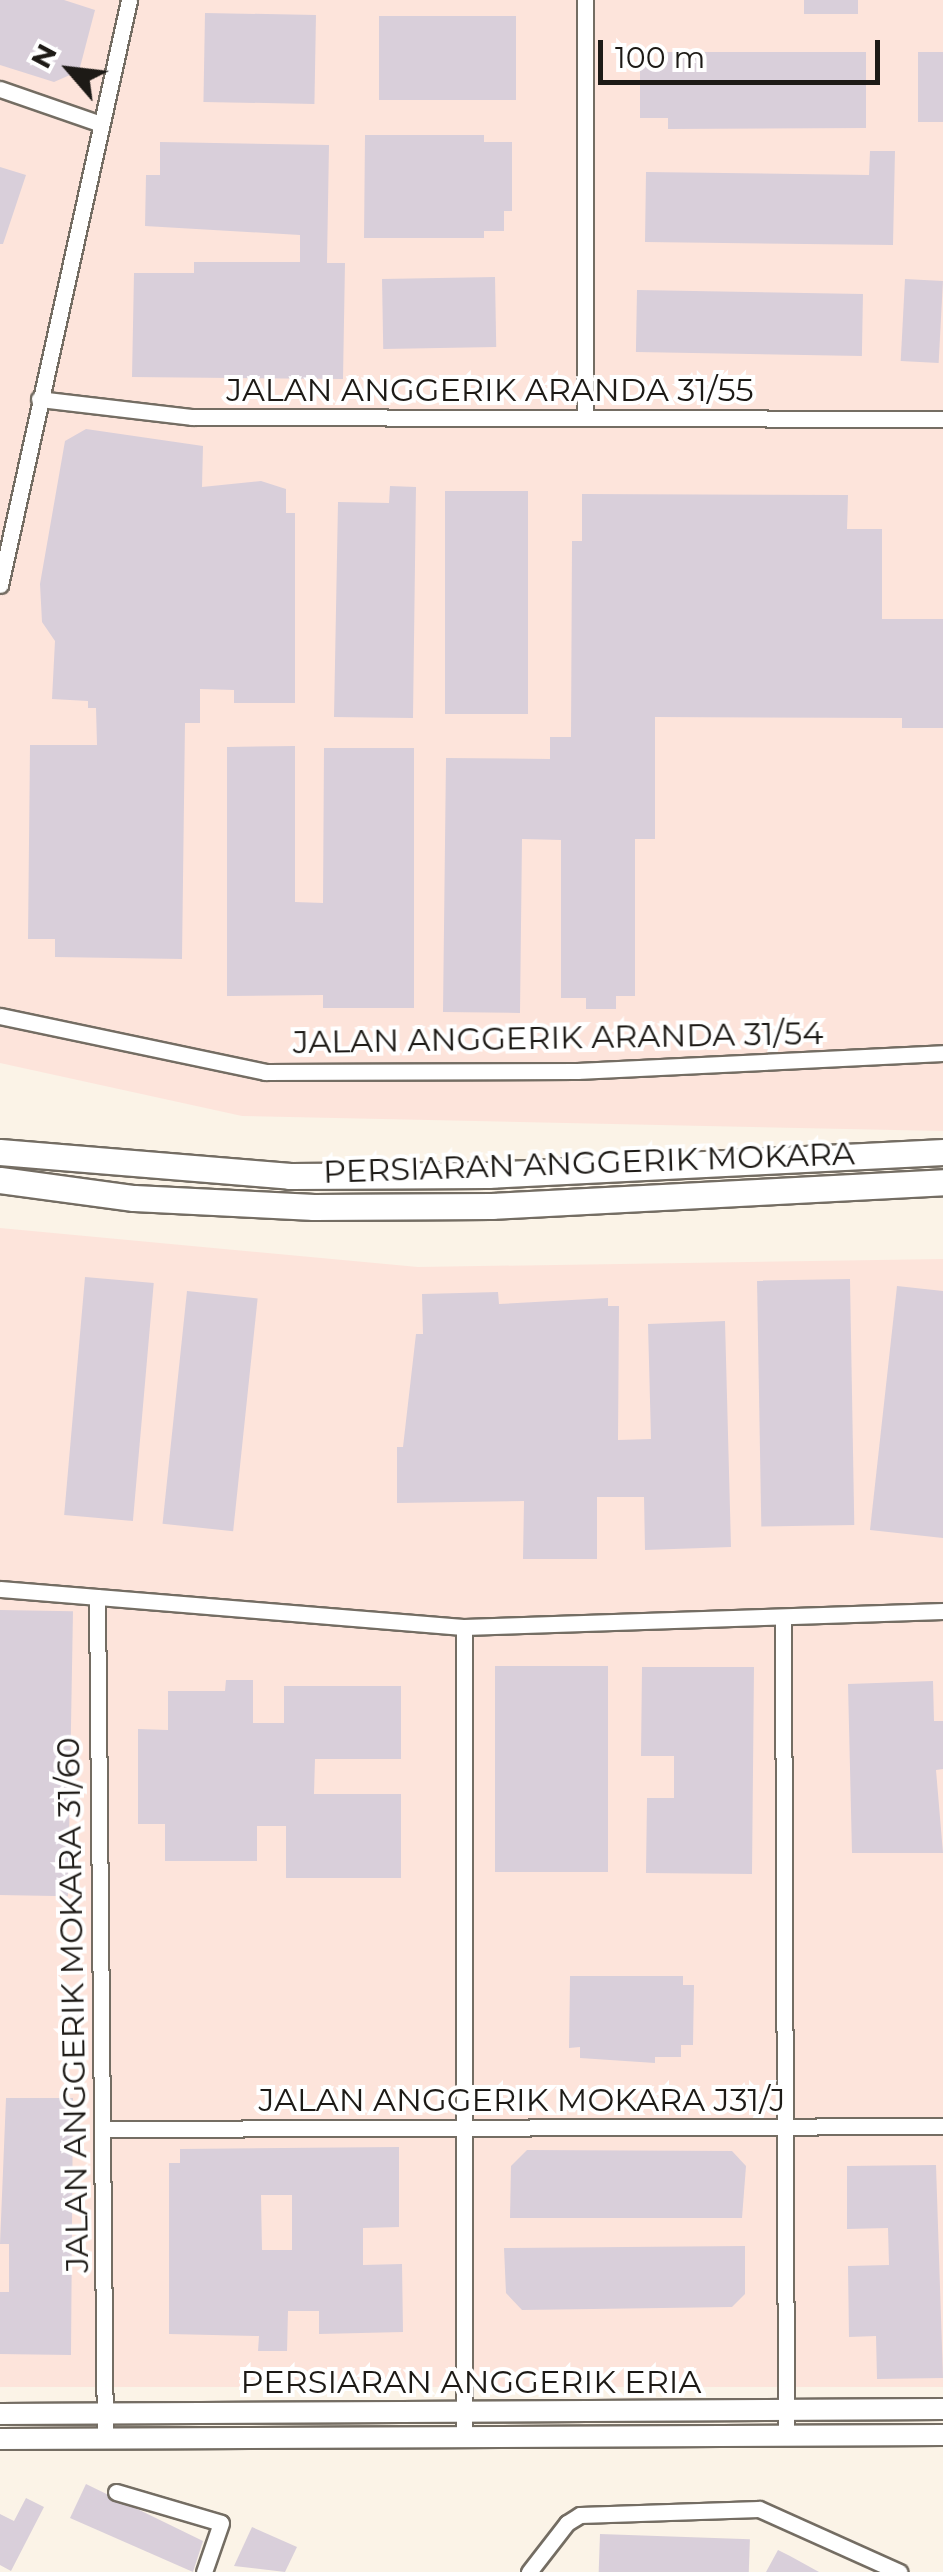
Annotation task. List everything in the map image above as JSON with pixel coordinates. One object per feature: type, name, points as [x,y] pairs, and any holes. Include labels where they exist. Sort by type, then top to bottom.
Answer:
[{"type":"main road","name":"PERSIARAN ANGGERIK MOKARA","points":[[0,1152],[290,1176],[488,1175],[943,1152]]},
{"type":"main road","name":"PERSIARAN ANGGERIK MOKARA","points":[[0,1180],[134,1198],[314,1207],[490,1206],[943,1182]]},
{"type":"street","points":[[0,585],[98,123],[129,0]]},
{"type":"street","points":[[584,0],[586,418]]},
{"type":"street","points":[[0,90],[98,123]]},
{"type":"street","name":"JALAN ANGGERIK ARANDA 31/55","points":[[38,399],[192,417],[943,419]]},
{"type":"street","name":"JALAN ANGGERIK ARANDA 31/54","points":[[0,1016],[265,1072],[577,1071],[943,1053]]},
{"type":"street","points":[[0,1589],[464,1627],[943,1611]]},
{"type":"street","name":"JALAN ANGGERIK MOKARA 31/60","points":[[97,1597],[105,2439]]},
{"type":"street","points":[[783,1619],[786,2436]]},
{"type":"street","points":[[464,1627],[464,2438]]},
{"type":"street","name":"JALAN ANGGERIK MOKARA J31/J","points":[[102,2129],[943,2126]]},
{"type":"street","name":"PERSIARAN ANGGERIK ERIA","points":[[0,2414],[943,2409]]},
{"type":"street","name":"PERSIARAN ANGGERIK ERIA","points":[[0,2439],[943,2436]]},
{"type":"street","points":[[116,2492],[221,2523],[204,2572]]},
{"type":"street","points":[[529,2572],[567,2523],[580,2516],[760,2510],[899,2572]]},
{"type":"shaded area","points":[[0,0],[943,0],[943,1131],[242,1116],[0,1063]]},
{"type":"shaded area","points":[[0,1228],[418,1267],[943,1259],[943,2387],[0,2387]]},
{"type":"building","points":[[0,0],[64,0],[95,10],[79,71],[54,82],[0,65]]},
{"type":"building","points":[[804,0],[858,0],[858,14],[804,14]]},
{"type":"building","points":[[205,13],[316,15],[314,104],[203,102]]},
{"type":"building","points":[[379,16],[516,16],[516,100],[379,100]]},
{"type":"building","points":[[664,52],[866,52],[866,128],[668,129],[668,118],[640,118],[640,62],[664,62]]},
{"type":"building","points":[[918,52],[943,52],[943,122],[918,122]]},
{"type":"building","points":[[365,135],[484,135],[484,142],[512,142],[512,211],[504,211],[504,231],[484,231],[484,238],[364,238]]},
{"type":"building","points":[[160,142],[329,145],[327,263],[345,263],[343,379],[132,377],[134,273],[194,273],[194,262],[300,262],[300,235],[145,226],[146,175],[160,175]]},
{"type":"building","points":[[870,151],[895,151],[893,245],[645,242],[646,172],[869,175]]},
{"type":"building","points":[[0,167],[26,175],[3,244],[0,244]]},
{"type":"building","points":[[495,277],[496,347],[383,349],[382,279]]},
{"type":"building","points":[[905,279],[943,281],[939,363],[901,361]]},
{"type":"building","points":[[637,290],[863,294],[862,356],[636,352]]},
{"type":"building","points":[[86,429],[203,446],[202,487],[261,481],[286,489],[286,513],[295,513],[295,703],[234,703],[234,690],[200,689],[200,723],[185,723],[182,959],[55,957],[55,939],[28,939],[30,745],[97,745],[96,708],[88,708],[88,701],[52,699],[55,641],[42,622],[40,584],[65,441]]},
{"type":"building","points":[[390,486],[416,487],[413,718],[334,717],[338,502],[389,503]]},
{"type":"building","points":[[445,491],[528,491],[528,714],[445,714]]},
{"type":"building","points":[[582,494],[848,495],[847,529],[882,529],[882,619],[943,619],[943,728],[902,728],[902,718],[655,717],[655,839],[635,839],[635,996],[616,996],[616,1009],[586,1009],[586,998],[561,998],[561,840],[522,839],[520,1013],[443,1012],[446,758],[550,759],[550,737],[571,737],[572,541],[582,541]]},
{"type":"building","points":[[295,746],[295,902],[323,903],[324,748],[414,748],[414,1008],[323,1008],[323,995],[227,996],[227,747]]},
{"type":"building","points":[[85,1277],[154,1283],[133,1521],[64,1515]]},
{"type":"building","points":[[850,1279],[854,1525],[761,1527],[757,1281]]},
{"type":"building","points":[[897,1286],[943,1291],[943,1538],[870,1530]]},
{"type":"building","points":[[187,1291],[258,1298],[233,1531],[163,1524]]},
{"type":"building","points":[[498,1292],[499,1304],[608,1298],[608,1306],[619,1306],[618,1440],[651,1439],[648,1324],[725,1321],[731,1547],[645,1550],[644,1497],[597,1497],[597,1559],[523,1559],[524,1501],[397,1503],[397,1447],[403,1447],[416,1334],[423,1334],[422,1294]]},
{"type":"building","points":[[0,1610],[73,1611],[68,1896],[0,1895]]},
{"type":"building","points":[[495,1666],[608,1666],[608,1872],[495,1872]]},
{"type":"building","points":[[642,1667],[754,1667],[752,1874],[646,1873],[647,1798],[674,1798],[674,1756],[641,1756]]},
{"type":"building","points":[[226,1680],[253,1680],[253,1723],[284,1723],[284,1686],[401,1686],[401,1759],[315,1759],[314,1794],[401,1794],[401,1878],[286,1878],[286,1826],[257,1826],[257,1861],[165,1861],[165,1824],[138,1824],[138,1729],[168,1730],[168,1691],[225,1691]]},
{"type":"building","points":[[933,1681],[934,1721],[943,1721],[943,1769],[936,1770],[943,1853],[852,1853],[848,1684]]},
{"type":"building","points":[[570,1976],[683,1976],[683,1985],[694,1985],[693,2045],[681,2045],[681,2057],[655,2057],[655,2063],[580,2058],[580,2047],[569,2048]]},
{"type":"building","points":[[6,2098],[73,2098],[71,2355],[0,2354],[0,2292],[9,2292],[9,2244],[0,2244]]},
{"type":"building","points":[[399,2147],[399,2227],[363,2228],[363,2265],[402,2264],[403,2332],[319,2334],[319,2311],[288,2311],[287,2351],[258,2351],[259,2336],[169,2334],[169,2163],[180,2163],[180,2149]],"holes":[[[261,2195],[292,2195],[292,2250],[262,2250]]]},
{"type":"building","points":[[527,2150],[732,2151],[746,2166],[742,2218],[510,2218],[511,2166]]},
{"type":"building","points":[[936,2165],[943,2378],[877,2379],[876,2336],[849,2337],[848,2266],[889,2265],[888,2228],[847,2229],[847,2166]]},
{"type":"building","points":[[745,2246],[745,2294],[732,2307],[522,2310],[506,2293],[504,2248]]},
{"type":"building","points":[[86,2484],[203,2541],[193,2572],[70,2518]]},
{"type":"building","points":[[26,2498],[44,2507],[11,2571],[0,2565],[0,2514],[14,2521]]},
{"type":"building","points":[[252,2527],[297,2547],[285,2572],[234,2566]]},
{"type":"building","points":[[600,2534],[750,2539],[749,2572],[599,2572]]},
{"type":"building","points":[[778,2550],[790,2556],[819,2572],[766,2572]]}]
